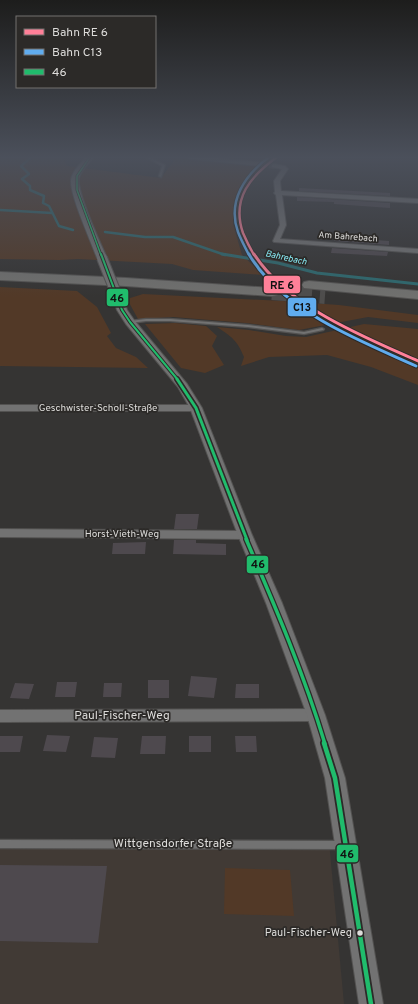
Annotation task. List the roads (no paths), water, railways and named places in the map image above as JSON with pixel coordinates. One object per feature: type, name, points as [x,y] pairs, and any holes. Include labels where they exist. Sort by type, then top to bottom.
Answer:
[{"type":"highway","points":[[0,266],[134,272],[259,281]]},
{"type":"highway","points":[[0,276],[118,281],[272,292]]},
{"type":"highway","points":[[309,284],[418,295]]},
{"type":"highway","points":[[325,296],[418,305]]},
{"type":"street","points":[[81,204],[122,310],[130,322],[183,386],[196,408],[245,535],[274,603],[316,715],[336,778],[345,845],[371,1004]]},
{"type":"street","name":"Am Bahrebach","points":[[279,204],[283,225],[276,241],[418,251]]},
{"type":"street","name":"Geschwister-Scholl-Straße","points":[[0,408],[196,408]]},
{"type":"street","name":"Horst-Vieth-Weg","points":[[0,533],[245,535]]},
{"type":"street","name":"Paul-Fischer-Weg","points":[[0,716],[316,715]]},
{"type":"lane","points":[[130,322],[170,320],[248,326],[304,333],[322,329]]},
{"type":"lane","name":"Wittgensdorfer Straße","points":[[0,844],[345,845]]},
{"type":"waterway","name":"Bahrebach","points":[[45,204],[49,206],[59,226],[73,230]]},
{"type":"waterway","points":[[0,210],[52,213]]},
{"type":"waterway","name":"Bahrebach","points":[[105,232],[145,237],[173,237],[222,254]]},
{"type":"waterway","name":"Bahrebach","points":[[222,254],[278,263],[317,273],[418,284]]},
{"type":"tunnel","points":[[272,292],[325,296]]},
{"type":"rail line","name":"C13","points":[[236,204],[235,220],[238,232],[250,256],[267,278],[288,297],[339,329],[416,366]]},
{"type":"place","name":"Paul-Fischer-Weg","points":[[360,933]]}]
